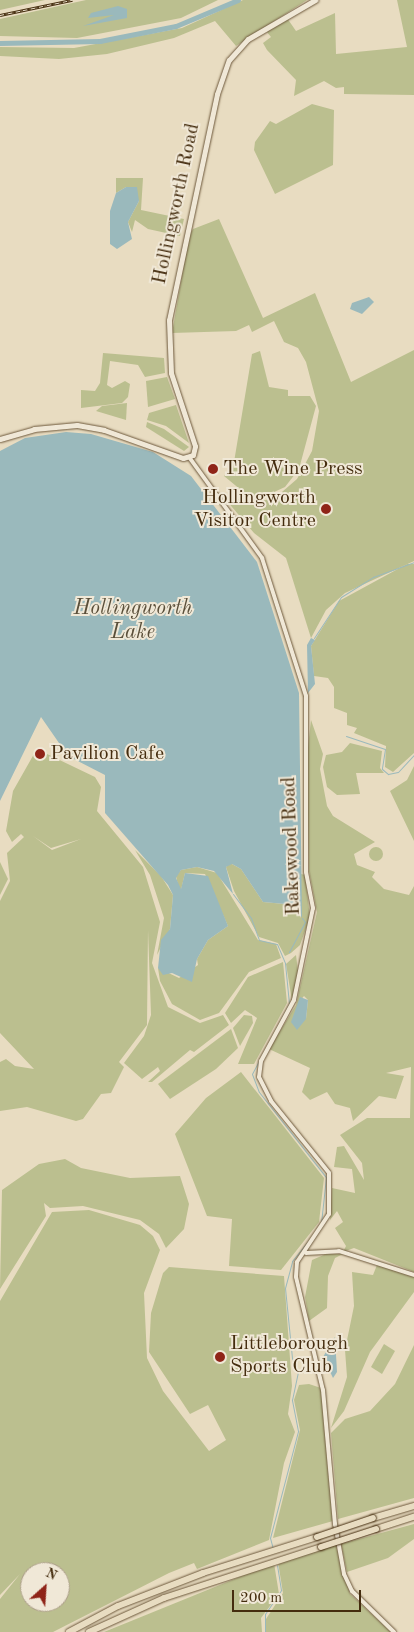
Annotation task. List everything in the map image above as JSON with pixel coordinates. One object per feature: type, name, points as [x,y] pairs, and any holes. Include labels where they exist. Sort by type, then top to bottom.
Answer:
[{"type":"highway","points":[[69,1632],[118,1606],[204,1573],[414,1506]]},
{"type":"highway","points":[[90,1632],[204,1585],[414,1517]]},
{"type":"main road","name":"Hollingworth Road","points":[[189,457],[195,450],[171,374],[169,320],[222,74],[248,38],[315,0]]},
{"type":"main road","points":[[0,439],[34,428],[77,425],[189,457]]},
{"type":"street","name":"Rakewood Road","points":[[189,457],[262,558],[306,696],[306,872],[313,908],[294,1000],[258,1067],[271,1101],[329,1173],[330,1214],[306,1253],[297,1262],[296,1277],[324,1396],[335,1524],[344,1574],[352,1591],[394,1632]]},
{"type":"street","points":[[306,1253],[339,1251],[414,1275]]},
{"type":"green space","points":[[0,0],[45,0],[0,10]]},
{"type":"green space","points":[[86,0],[218,0],[181,18],[77,38],[0,36],[0,19]]},
{"type":"green space","points":[[243,0],[307,0],[236,46],[215,21],[174,38],[107,54],[59,59],[0,56],[0,47],[74,48],[182,28]]},
{"type":"green space","points":[[397,0],[414,0],[414,95],[344,94],[344,87],[336,88],[324,81],[294,96],[296,80],[267,50],[263,43],[271,37],[266,31],[287,18],[296,31],[335,13],[336,54],[407,47]]},
{"type":"green space","points":[[312,104],[334,110],[333,165],[275,194],[254,150],[255,142],[270,121],[276,124]]},
{"type":"green space","points":[[116,178],[143,178],[141,210],[184,219],[180,236],[148,229],[135,220],[132,232],[128,222],[139,201],[126,187],[116,193]]},
{"type":"green space","points":[[219,219],[263,318],[315,293],[351,382],[414,350],[414,561],[345,593],[326,610],[311,638],[286,558],[254,533],[221,494],[251,503],[275,498],[297,479],[312,451],[319,411],[306,362],[298,348],[284,342],[274,321],[252,332],[249,325],[236,331],[172,333],[189,236],[193,229]]},
{"type":"green space","points":[[260,351],[269,387],[288,390],[288,396],[310,396],[316,406],[299,469],[285,487],[261,498],[247,495],[224,476],[233,468],[252,354]]},
{"type":"green space","points":[[103,353],[164,358],[165,373],[145,377],[138,365],[110,361],[107,385],[112,388],[125,381],[130,384],[128,397],[122,403],[81,408],[81,390],[95,391],[100,383]]},
{"type":"green space","points":[[167,377],[175,399],[148,407],[146,381]]},
{"type":"green space","points":[[127,403],[126,420],[96,411],[102,406]]},
{"type":"green space","points":[[176,405],[189,443],[166,426],[147,420],[149,413]]},
{"type":"green space","points":[[147,422],[164,429],[189,447],[184,451],[146,427]]},
{"type":"green space","points":[[407,564],[414,564],[414,753],[393,772],[385,767],[386,746],[354,733],[357,728],[347,725],[347,713],[334,708],[334,687],[328,678],[314,676],[311,646],[339,601]]},
{"type":"green space","points":[[311,720],[323,754],[320,769],[327,806],[333,816],[375,842],[354,854],[357,865],[375,872],[372,877],[384,889],[409,895],[414,886],[414,1272],[354,1248],[343,1252],[346,1246],[335,1228],[343,1222],[337,1211],[330,1220],[332,1188],[355,1193],[352,1169],[334,1167],[337,1147],[344,1146],[364,1180],[362,1163],[340,1135],[367,1118],[410,1118],[411,1067],[386,1073],[404,1076],[396,1099],[379,1096],[353,1121],[350,1108],[335,1104],[327,1092],[310,1100],[302,1092],[310,1068],[269,1049],[296,1005],[317,912],[309,871],[307,756]],"holes":[[[304,996],[308,1000],[306,1019],[298,1003]]]},
{"type":"green space","points":[[350,743],[382,751],[380,768],[384,773],[356,773],[360,794],[337,795],[327,787],[323,767],[326,755],[342,752]]},
{"type":"green space","points":[[34,754],[41,760],[47,754],[95,777],[101,787],[97,811],[143,867],[160,922],[152,963],[168,1007],[200,1023],[223,1015],[229,1025],[194,1052],[190,1050],[152,1082],[148,1082],[160,1071],[158,1067],[142,1079],[124,1063],[144,1036],[151,1015],[148,930],[147,1025],[119,1062],[124,1067],[111,1093],[101,1094],[83,1119],[76,1121],[27,1107],[0,1111],[0,1062],[6,1059],[15,1066],[34,1069],[0,1033],[0,901],[10,881],[7,853],[24,837],[21,834],[12,842],[6,831],[13,791]],"holes":[[[33,836],[51,848],[81,839],[52,850]]]},
{"type":"green space","points":[[414,766],[414,841],[390,791],[407,780]]},
{"type":"green space","points":[[373,847],[379,847],[383,854],[379,861],[373,861],[369,857],[369,851]]},
{"type":"green space","points":[[135,850],[161,876],[173,895],[170,929],[157,955],[164,918],[150,875]]},
{"type":"green space","points":[[0,862],[8,879],[0,895]]},
{"type":"green space","points":[[230,863],[241,869],[263,902],[295,905],[301,918],[301,874],[305,875],[310,917],[300,945],[291,953],[285,956],[278,943],[259,937],[234,891],[226,867]]},
{"type":"green space","points":[[197,867],[217,873],[258,940],[276,944],[281,958],[249,972],[219,1013],[200,1020],[172,1004],[160,981],[158,968],[179,978],[198,965],[197,959],[208,940],[228,926],[205,874],[185,873],[181,890],[178,885],[176,876],[181,870]]},
{"type":"green space","points":[[296,955],[298,971],[292,1001],[286,964]]},
{"type":"green space","points":[[283,962],[287,1003],[254,1064],[238,1064],[257,1018],[245,1010],[231,1023],[225,1013],[248,977]]},
{"type":"green space","points":[[244,1015],[252,1016],[253,1023],[240,1046],[233,1028]]},
{"type":"green space","points":[[231,1029],[238,1048],[216,1069],[170,1099],[158,1084]]},
{"type":"green space","points":[[241,1072],[324,1178],[319,1222],[281,1270],[229,1266],[232,1219],[207,1216],[175,1134],[206,1098]]},
{"type":"green space","points":[[65,1159],[81,1168],[130,1178],[180,1176],[189,1204],[184,1229],[166,1248],[159,1234],[140,1220],[83,1206],[50,1208],[44,1203],[46,1216],[0,1289],[2,1190],[39,1164]]},
{"type":"green space","points":[[89,1210],[140,1225],[153,1236],[160,1250],[144,1293],[147,1358],[163,1391],[209,1451],[226,1440],[208,1405],[190,1414],[149,1352],[151,1313],[163,1273],[169,1267],[284,1276],[292,1386],[288,1414],[295,1432],[284,1463],[269,1540],[197,1569],[194,1563],[169,1573],[53,1632],[0,1632],[0,1599],[20,1574],[0,1595],[0,1301],[52,1212]]},
{"type":"green space","points":[[326,1254],[343,1254],[335,1258],[328,1276],[327,1308],[309,1321],[305,1297],[312,1260]]},
{"type":"green space","points":[[377,1265],[414,1277],[414,1292],[370,1352],[344,1411],[331,1428],[347,1377],[345,1350],[354,1306],[352,1272],[373,1275]]},
{"type":"green space","points":[[384,1344],[395,1351],[382,1374],[371,1367]]},
{"type":"green space","points":[[414,1345],[414,1498],[338,1519],[331,1433],[345,1419],[370,1411],[395,1384]]},
{"type":"green space","points":[[309,1384],[321,1388],[333,1521],[273,1538],[300,1430],[294,1400],[299,1385]]},
{"type":"green space","points":[[414,1524],[414,1539],[388,1558],[347,1572],[341,1544]]},
{"type":"green space","points":[[336,1545],[350,1594],[391,1632],[266,1632],[266,1619],[283,1593],[278,1562]]},
{"type":"green space","points":[[274,1563],[279,1594],[261,1618],[262,1632],[104,1632]]},
{"type":"water","points":[[118,6],[127,9],[127,18],[83,26],[114,15],[88,18],[91,13]]},
{"type":"water","points":[[126,187],[137,187],[139,201],[128,222],[132,239],[117,249],[110,244],[110,211],[116,193]]},
{"type":"water","points":[[369,297],[374,302],[362,314],[350,309],[352,303]]},
{"type":"water","name":"Hollingworth Lake","points":[[66,432],[91,434],[153,452],[191,476],[257,562],[299,693],[302,918],[296,905],[263,902],[241,869],[232,864],[226,867],[233,894],[214,871],[197,867],[181,870],[176,878],[181,889],[185,873],[208,876],[228,926],[208,940],[197,959],[192,982],[172,973],[163,975],[158,968],[161,940],[170,929],[173,895],[168,885],[105,813],[105,775],[68,756],[41,717],[0,801],[0,451],[25,438]]},
{"type":"water","points":[[311,638],[315,640],[311,646],[315,684],[308,693],[307,645]]},
{"type":"water","points":[[300,997],[308,1000],[306,1019],[297,1030],[291,1022]]},
{"type":"water","points":[[335,1337],[337,1372],[333,1378],[323,1357]]},
{"type":"waterway","points":[[0,43],[100,41],[176,26],[238,0]]},
{"type":"waterway","points":[[314,638],[341,597],[373,577],[414,562]]},
{"type":"waterway","points":[[346,736],[385,749],[382,769],[388,774],[398,772],[414,755]]},
{"type":"waterway","points":[[233,894],[251,918],[259,940],[277,944],[285,963],[289,1004],[252,1074],[259,1092],[326,1177],[321,1223]]},
{"type":"waterway","points":[[289,952],[305,922],[302,918]]},
{"type":"waterway","points":[[273,1549],[270,1538],[298,1431],[292,1400],[298,1371],[292,1358],[285,1288],[292,1261],[309,1240]]},
{"type":"waterway","points":[[265,1632],[265,1614],[281,1590],[277,1565]]},
{"type":"railway","points":[[0,15],[72,0]]},
{"type":"place","name":"The Wine Press","points":[[213,469]]},
{"type":"place","name":"Hollingworth Visitor Centre","points":[[326,509]]},
{"type":"place","name":"Pavilion Cafe","points":[[40,754]]},
{"type":"place","name":"Littleborough Sports Club","points":[[220,1357]]}]
